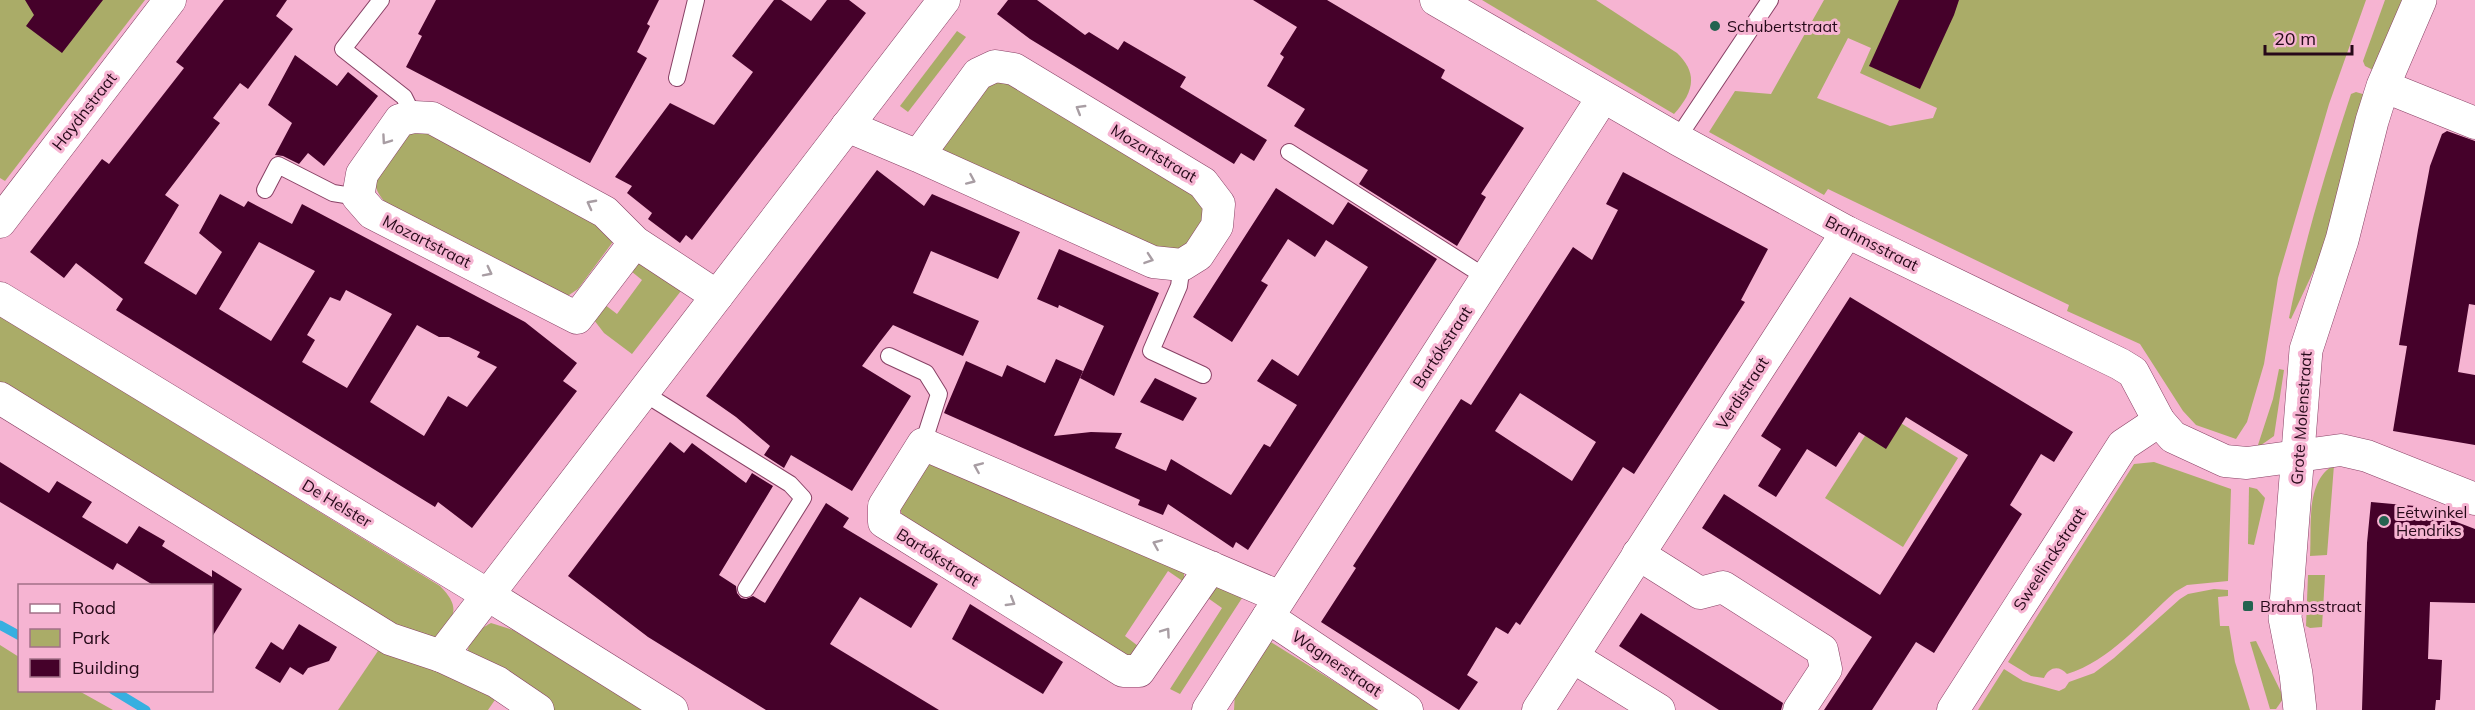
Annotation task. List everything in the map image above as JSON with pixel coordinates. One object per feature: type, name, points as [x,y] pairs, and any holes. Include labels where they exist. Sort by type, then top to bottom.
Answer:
[{"type":"street","name":"Haydnstraat","points":[[3,211],[170,0]]},
{"type":"street","points":[[441,656],[944,0]]},
{"type":"street","name":"Brahmsstraat","points":[[1436,0],[1677,139],[1847,232],[2133,372],[2159,421],[2173,437],[2225,461],[2247,463],[2341,450],[2367,456],[2475,499]]},
{"type":"street","name":"Grote Molenstraat","points":[[2300,710],[2296,674],[2285,618],[2306,350],[2342,240],[2383,86],[2420,0]]},
{"type":"street","name":"Mozartstraat","points":[[918,156],[978,74],[995,66],[1014,69],[1203,183],[1219,204],[1217,226],[1198,255],[1182,265]]},
{"type":"street","points":[[2383,86],[2475,123]]},
{"type":"street","name":"Bartókstraat","points":[[1208,710],[1603,97]]},
{"type":"street","points":[[358,197],[362,174],[400,120],[414,117],[432,118],[605,212],[635,242],[717,296]]},
{"type":"street","points":[[847,126],[1153,262],[1182,265]]},
{"type":"street","name":"Mozartstraat","points":[[358,197],[372,213],[577,318],[635,242]]},
{"type":"street","name":"Verdistraat","points":[[1538,710],[1847,232]]},
{"type":"street","name":"De Helster","points":[[0,298],[488,595],[672,710]]},
{"type":"street","points":[[0,398],[390,639],[441,656],[497,682],[538,710]]},
{"type":"street","name":"Sweelinckstraat","points":[[1953,710],[2123,445],[2159,421]]},
{"type":"street","points":[[923,444],[1211,567],[1274,607]]},
{"type":"street","name":"Bartókstraat","points":[[923,444],[884,506],[884,522],[1123,671],[1139,671],[1211,567]]},
{"type":"street","points":[[1638,554],[1700,593],[1723,587],[1822,650],[1826,669],[1799,710]]},
{"type":"street","name":"Wagnerstraat","points":[[1274,607],[1407,710]]},
{"type":"street","points":[[1573,657],[1659,710]]},
{"type":"lane","points":[[381,0],[343,49],[404,97],[414,117]]},
{"type":"lane","points":[[677,78],[696,0]]},
{"type":"lane","points":[[1677,139],[1770,0]]},
{"type":"lane","points":[[1289,152],[1487,278]]},
{"type":"lane","points":[[265,190],[278,165],[333,193],[358,197]]},
{"type":"lane","points":[[1182,265],[1179,286],[1151,351],[1203,375]]},
{"type":"lane","points":[[889,356],[926,373],[939,394],[923,444]]},
{"type":"lane","points":[[642,392],[790,484],[803,498],[746,590]]},
{"type":"green space","points":[[0,0],[145,0],[5,181],[0,178]]},
{"type":"green space","points":[[1482,0],[1596,0],[1677,53],[1684,61],[1691,76],[1686,99],[1674,114]]},
{"type":"green space","points":[[1824,0],[2366,0],[2329,104],[2278,278],[2264,364],[2247,422],[2236,439],[2196,425],[2183,411],[2140,344],[2067,311],[2069,305],[1828,189],[1824,195],[1709,132],[1735,91],[1771,94]],"holes":[[[1848,38],[1871,48],[1860,73],[1937,108],[1933,118],[1890,126],[1817,98]]]},
{"type":"green space","points":[[2385,0],[2406,0],[2375,71],[2365,66],[2363,61]]},
{"type":"green space","points":[[957,31],[966,37],[908,112],[900,106]]},
{"type":"green space","points":[[996,77],[1013,81],[1188,187],[1204,206],[1200,235],[1171,256],[943,153],[944,138]]},
{"type":"green space","points":[[2356,92],[2366,95],[2322,253],[2291,319],[2289,318],[2302,261],[2333,149],[2351,94]]},
{"type":"green space","points":[[426,130],[611,231],[612,243],[578,289],[569,295],[559,295],[388,205],[376,186],[375,177],[378,168],[403,134]]},
{"type":"green space","points":[[637,259],[684,287],[632,354],[604,333],[594,320],[600,301],[617,314],[642,280],[626,267]]},
{"type":"green space","points":[[0,316],[440,586],[452,602],[453,609],[449,621],[432,642],[417,639],[0,389]]},
{"type":"green space","points":[[2279,369],[2284,370],[2274,436],[2257,448],[2273,399]]},
{"type":"green space","points":[[1881,411],[1958,458],[1903,547],[1825,498]]},
{"type":"green space","points":[[934,459],[1184,570],[1184,582],[1168,571],[1125,636],[1142,649],[1134,656],[1122,657],[903,519],[901,500],[903,492]]},
{"type":"green space","points":[[2154,462],[2231,489],[2228,581],[2187,585],[2175,592],[2111,650],[2083,668],[2067,674],[2061,669],[2054,668],[2044,678],[2031,676],[2008,662],[2134,464]]},
{"type":"green space","points":[[2334,465],[2327,555],[2310,556],[2314,493],[2325,472]]},
{"type":"green space","points":[[2249,487],[2257,489],[2265,498],[2254,545],[2248,544]]},
{"type":"green space","points":[[2308,575],[2325,575],[2322,627],[2306,626]]},
{"type":"green space","points":[[1216,587],[1244,595],[1180,694],[1170,689],[1222,608],[1205,596]]},
{"type":"green space","points":[[2214,589],[2228,590],[2228,596],[2218,597],[2220,626],[2229,626],[2235,662],[2250,710],[1978,710],[2004,669],[2023,681],[2059,691],[2069,682],[2094,673],[2114,658],[2180,599],[2188,594]]},
{"type":"green space","points":[[491,623],[513,630],[643,710],[550,710],[468,652],[470,642],[475,635]]},
{"type":"green space","points":[[1269,641],[1380,710],[1234,710],[1235,692]]},
{"type":"green space","points":[[2256,641],[2283,696],[2276,709],[2270,709],[2250,642]]},
{"type":"green space","points":[[0,645],[18,656],[18,692],[81,692],[113,710],[0,710]]},
{"type":"green space","points":[[382,645],[499,694],[488,710],[338,710]]},
{"type":"building","points":[[25,0],[103,0],[62,53],[26,26],[34,15]]},
{"type":"building","points":[[224,0],[287,0],[276,16],[293,29],[248,89],[240,83],[213,118],[220,123],[165,195],[179,205],[144,263],[196,295],[222,252],[199,233],[220,194],[244,207],[248,201],[292,224],[302,204],[525,322],[577,363],[563,381],[577,391],[472,528],[438,502],[435,507],[116,310],[123,299],[76,263],[64,278],[30,252],[102,159],[109,164],[184,68],[176,62]],"holes":[[[259,242],[315,271],[271,341],[219,309]],[[346,290],[392,314],[347,388],[302,362],[315,340],[307,335],[330,297],[340,301]],[[417,325],[439,337],[449,337],[480,352],[477,357],[497,367],[467,407],[448,396],[424,436],[370,402]]]},
{"type":"building","points":[[436,0],[659,0],[647,24],[650,26],[637,52],[647,58],[590,163],[406,67],[422,36],[418,34]]},
{"type":"building","points":[[774,0],[781,0],[811,21],[827,0],[849,0],[866,13],[692,240],[686,235],[680,243],[648,219],[652,213],[627,193],[632,186],[615,177],[670,103],[714,125],[753,72],[732,56]]},
{"type":"building","points":[[1008,0],[1037,0],[1085,35],[1089,32],[1118,50],[1124,41],[1186,77],[1180,87],[1267,140],[1254,161],[1241,153],[1234,164],[1030,39],[997,14]]},
{"type":"building","points":[[1253,0],[1327,0],[1445,70],[1441,78],[1524,128],[1481,194],[1486,197],[1457,246],[1359,184],[1368,170],[1294,126],[1305,109],[1267,86],[1284,57],[1280,54],[1297,27]]},
{"type":"building","points":[[1899,0],[1959,0],[1920,89],[1869,66]]},
{"type":"building","points":[[295,55],[337,86],[348,72],[378,96],[324,166],[308,153],[299,164],[283,156],[275,155],[292,123],[268,105]]},
{"type":"building","points":[[2447,131],[2475,141],[2475,305],[2469,304],[2458,372],[2475,375],[2475,445],[2393,431],[2407,346],[2399,345],[2418,230],[2430,166],[2442,134]]},
{"type":"building","points":[[877,170],[924,206],[932,194],[1020,232],[998,279],[931,251],[913,293],[979,321],[963,356],[893,325],[879,343],[862,366],[911,396],[852,491],[791,455],[784,468],[764,455],[770,446],[736,417],[706,396]]},
{"type":"building","points":[[1623,172],[1768,249],[1741,300],[1745,302],[1634,474],[1623,467],[1520,625],[1516,622],[1508,634],[1496,627],[1467,675],[1478,682],[1459,710],[1321,622],[1356,568],[1353,566],[1461,399],[1471,405],[1573,247],[1592,260],[1618,210],[1606,204]],"holes":[[[1520,393],[1596,442],[1572,481],[1495,431]]]},
{"type":"building","points":[[1276,188],[1333,225],[1348,202],[1437,259],[1248,550],[1236,542],[1233,548],[1168,504],[1163,515],[1138,505],[1140,500],[944,413],[966,361],[1002,377],[1007,365],[1045,383],[1056,359],[1083,371],[1054,436],[1091,432],[1122,433],[1115,448],[1166,471],[1171,459],[1231,495],[1264,444],[1270,447],[1297,405],[1257,381],[1272,359],[1298,376],[1368,267],[1326,240],[1315,257],[1288,239],[1261,281],[1268,285],[1232,342],[1193,317]]},
{"type":"building","points":[[1059,249],[1159,293],[1114,396],[1080,378],[1104,326],[1059,305],[1058,308],[1037,299]]},
{"type":"building","points":[[1850,297],[2073,432],[2054,462],[2041,454],[2010,505],[2022,514],[1934,653],[1916,642],[1872,710],[1824,710],[1872,637],[1702,528],[1724,494],[1880,595],[1968,455],[1906,417],[1886,449],[1859,432],[1836,467],[1807,449],[1776,497],[1758,486],[1781,449],[1761,436]]},
{"type":"building","points":[[1155,378],[1197,398],[1183,421],[1140,402]]},
{"type":"building","points":[[670,442],[684,453],[692,443],[746,483],[752,473],[773,486],[719,575],[736,586],[741,598],[746,599],[753,596],[765,603],[826,503],[849,518],[843,527],[938,584],[911,628],[860,597],[830,644],[939,710],[766,710],[648,637],[568,576]]},
{"type":"building","points":[[0,462],[49,493],[57,481],[92,502],[82,517],[127,544],[139,526],[165,541],[162,546],[212,577],[212,570],[242,589],[213,635],[213,584],[151,584],[117,563],[113,570],[0,502]]},
{"type":"building","points":[[2371,502],[2415,506],[2475,529],[2475,603],[2430,602],[2428,659],[2442,660],[2440,700],[2436,700],[2435,710],[2362,710],[2367,543]]},
{"type":"building","points":[[970,604],[1063,662],[1043,694],[952,639]]},
{"type":"building","points":[[1641,613],[1783,703],[1781,710],[1719,710],[1619,646]]},
{"type":"building","points":[[299,624],[337,647],[329,661],[308,668],[303,675],[290,667],[280,683],[255,668],[271,642],[283,650]]},
{"type":"waterway","points":[[0,625],[18,635]]},
{"type":"waterway","points":[[116,692],[146,710]]},
{"type":"place","name":"Schubertstraat","points":[[1715,26]]},
{"type":"place","name":"Eetwinkel Hendriks","points":[[2384,521]]},
{"type":"place","name":"Brahmsstraat","points":[[2248,606]]}]
